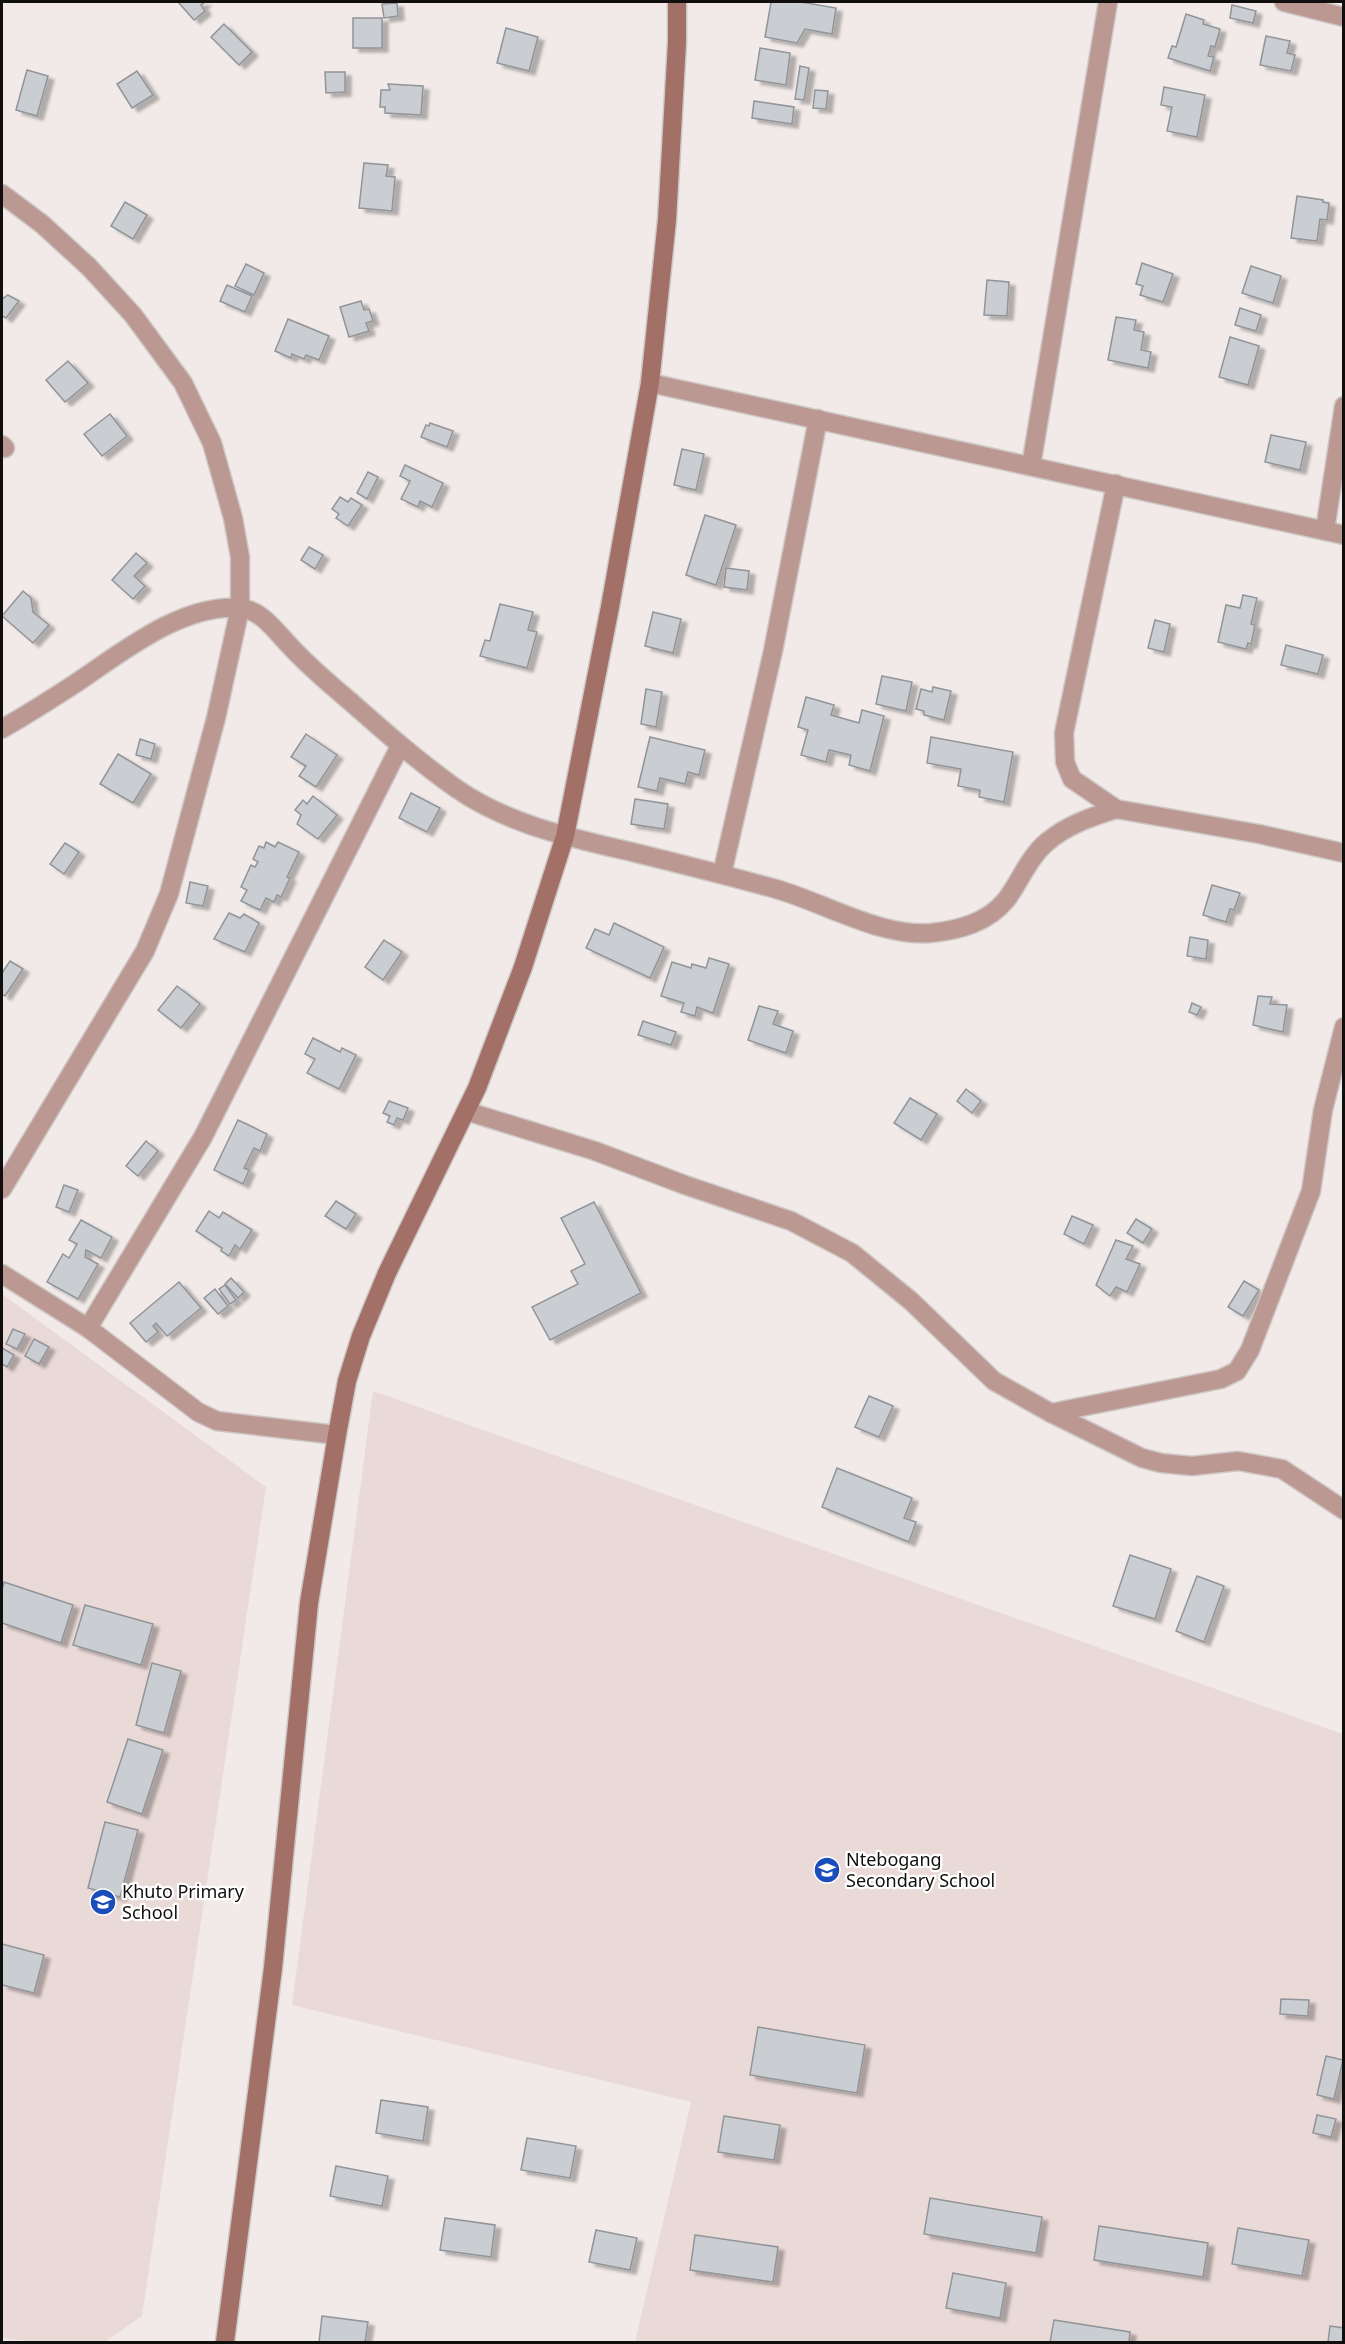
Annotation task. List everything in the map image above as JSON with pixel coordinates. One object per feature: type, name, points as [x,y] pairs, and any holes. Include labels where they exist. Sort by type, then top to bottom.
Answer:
[{"type":"street","points":[[225,2343],[273,1968],[309,1603],[347,1381],[361,1336],[387,1273],[477,1088],[523,967],[565,836],[610,607],[650,383],[668,220],[677,2]]},
{"type":"street","points":[[1031,466],[1108,2]]},
{"type":"street","points":[[1284,2],[1344,17]]},
{"type":"street","points":[[2,194],[42,224],[89,267],[134,315],[183,383],[212,443],[233,518],[240,557],[240,608],[216,718],[169,894],[161,916],[145,951],[2,1189]]},
{"type":"street","points":[[650,383],[1344,535]]},
{"type":"street","points":[[1326,530],[1344,406]]},
{"type":"street","points":[[722,874],[773,651],[818,419]]},
{"type":"street","points":[[1116,484],[1064,734],[1065,762],[1072,779],[1116,809],[1259,834],[1344,853]]},
{"type":"street","points":[[2,729],[41,706],[148,634],[195,614],[240,608],[253,610],[262,617],[302,659],[400,746],[460,791],[517,821],[565,836],[722,874],[789,893],[885,928],[927,933],[961,929],[986,919],[1005,901],[1024,870],[1045,844],[1080,820],[1116,809]]},
{"type":"street","points":[[88,1328],[203,1137],[400,746]]},
{"type":"street","points":[[1051,1413],[1221,1379],[1237,1371],[1250,1350],[1311,1191],[1323,1110],[1344,1027]]},
{"type":"street","points":[[466,1111],[595,1151],[791,1221],[852,1253],[911,1301],[994,1381],[1051,1413],[1142,1458],[1161,1463],[1192,1466],[1238,1461],[1282,1469],[1344,1510]]},
{"type":"street","points":[[2,1274],[88,1328],[198,1412],[217,1421],[337,1435]]},
{"type":"shaded area","name":"Khuto Primary School","points":[[2,1294],[266,1487],[142,2316],[105,2342],[34,2342],[2,2338]]},
{"type":"shaded area","name":"Ntebogang Secondary School","points":[[373,1391],[1343,1734],[1343,2342],[635,2342],[691,2102],[292,2005]]},
{"type":"building","points":[[178,2],[205,2],[201,5],[205,11],[194,20]]},
{"type":"building","points":[[771,2],[801,2],[836,8],[832,34],[805,29],[797,43],[765,37]]},
{"type":"building","points":[[397,3],[398,16],[384,18],[382,4]]},
{"type":"building","points":[[1232,5],[1256,11],[1253,23],[1230,18]]},
{"type":"building","points":[[1186,14],[1204,20],[1203,24],[1220,29],[1215,47],[1211,46],[1208,56],[1214,57],[1210,71],[1168,58],[1172,46],[1176,47]]},
{"type":"building","points":[[353,18],[382,18],[382,48],[353,48]]},
{"type":"building","points":[[224,24],[252,52],[239,65],[211,37]]},
{"type":"building","points":[[506,28],[538,37],[529,71],[497,63]]},
{"type":"building","points":[[1266,36],[1290,41],[1287,53],[1295,55],[1291,71],[1260,65]]},
{"type":"building","points":[[760,48],[790,53],[786,85],[755,80]]},
{"type":"building","points":[[800,66],[809,68],[804,100],[795,99]]},
{"type":"building","points":[[27,70],[48,76],[37,116],[16,110]]},
{"type":"building","points":[[137,71],[153,95],[132,108],[117,84]]},
{"type":"building","points":[[325,72],[345,72],[345,92],[326,93]]},
{"type":"building","points":[[388,84],[423,86],[421,115],[385,113],[385,107],[380,107],[381,90],[390,90]]},
{"type":"building","points":[[1164,87],[1205,95],[1197,137],[1167,131],[1172,107],[1161,105]]},
{"type":"building","points":[[815,90],[828,91],[826,109],[813,108]]},
{"type":"building","points":[[754,101],[794,107],[792,124],[752,118]]},
{"type":"building","points":[[364,163],[388,165],[386,176],[395,177],[392,211],[359,208]]},
{"type":"building","points":[[1297,196],[1329,203],[1327,220],[1320,219],[1317,241],[1291,238]]},
{"type":"building","points":[[125,202],[147,215],[133,239],[111,226]]},
{"type":"building","points":[[1142,263],[1173,274],[1163,302],[1140,295],[1143,286],[1136,284]]},
{"type":"building","points":[[246,264],[264,273],[254,295],[235,286]]},
{"type":"building","points":[[1251,266],[1281,276],[1273,303],[1242,293]]},
{"type":"building","points":[[987,280],[1009,282],[1007,316],[984,315]]},
{"type":"building","points":[[227,285],[252,296],[245,312],[220,301]]},
{"type":"building","points":[[8,295],[19,301],[6,318],[2,316],[2,299]]},
{"type":"building","points":[[361,301],[364,310],[369,309],[373,321],[366,323],[369,331],[349,337],[340,307]]},
{"type":"building","points":[[1240,308],[1261,315],[1256,331],[1235,325]]},
{"type":"building","points":[[1116,317],[1136,320],[1134,330],[1144,332],[1141,350],[1151,352],[1148,368],[1108,360]]},
{"type":"building","points":[[288,319],[329,336],[319,360],[306,355],[304,359],[292,354],[291,358],[275,351]]},
{"type":"building","points":[[1230,337],[1259,346],[1248,385],[1219,377]]},
{"type":"building","points":[[68,361],[88,383],[65,402],[46,380]]},
{"type":"building","points":[[110,414],[127,436],[102,456],[84,434]]},
{"type":"building","points":[[430,423],[453,431],[447,447],[421,437],[426,425],[429,426]]},
{"type":"building","points":[[1271,435],[1306,442],[1300,470],[1265,462]]},
{"type":"building","points":[[682,449],[704,454],[696,490],[674,485]]},
{"type":"building","points":[[405,465],[443,483],[432,507],[420,501],[418,507],[401,499],[410,481],[400,476]]},
{"type":"building","points":[[368,472],[378,477],[367,499],[357,493]]},
{"type":"building","points":[[340,497],[348,502],[351,498],[362,505],[348,526],[336,518],[339,514],[332,509]]},
{"type":"building","points":[[705,515],[736,525],[716,585],[686,575]]},
{"type":"building","points":[[309,547],[323,555],[315,569],[301,560]]},
{"type":"building","points":[[136,553],[147,563],[134,576],[145,586],[133,599],[112,580]]},
{"type":"building","points":[[726,568],[749,571],[747,590],[724,587]]},
{"type":"building","points":[[23,591],[31,598],[33,612],[49,625],[33,643],[2,616]]},
{"type":"building","points":[[1243,595],[1257,598],[1251,624],[1255,625],[1251,644],[1248,643],[1246,649],[1218,642],[1226,605],[1240,608]]},
{"type":"building","points":[[500,604],[533,612],[528,630],[537,632],[527,668],[480,656],[485,640],[490,641]]},
{"type":"building","points":[[653,612],[681,619],[673,653],[645,646]]},
{"type":"building","points":[[1155,620],[1170,624],[1164,652],[1148,648]]},
{"type":"building","points":[[1286,645],[1323,655],[1318,674],[1281,665]]},
{"type":"building","points":[[882,676],[912,682],[906,711],[876,704]]},
{"type":"building","points":[[933,687],[951,691],[944,720],[924,715],[924,711],[916,709],[921,689],[932,692]]},
{"type":"building","points":[[646,689],[662,692],[656,727],[641,724]]},
{"type":"building","points":[[806,697],[834,705],[831,715],[859,723],[862,710],[884,716],[870,771],[849,765],[851,755],[829,750],[826,762],[801,755],[808,730],[798,727]]},
{"type":"building","points":[[306,734],[337,755],[316,787],[299,776],[306,766],[291,757]]},
{"type":"building","points":[[650,737],[705,750],[699,775],[688,772],[685,784],[660,778],[657,791],[638,787]]},
{"type":"building","points":[[931,737],[1013,752],[1004,802],[979,797],[980,790],[958,786],[961,769],[927,763]]},
{"type":"building","points":[[140,739],[155,744],[151,759],[136,755]]},
{"type":"building","points":[[118,754],[151,774],[133,803],[100,784]]},
{"type":"building","points":[[411,793],[440,808],[427,832],[399,818]]},
{"type":"building","points":[[313,796],[337,815],[318,839],[297,824],[301,815],[295,810],[303,800],[307,804]]},
{"type":"building","points":[[635,799],[668,804],[664,829],[631,824]]},
{"type":"building","points":[[266,842],[275,847],[278,842],[299,852],[287,877],[290,878],[281,897],[277,895],[274,902],[266,898],[260,910],[241,901],[247,890],[241,887],[251,865],[255,867],[258,862],[253,859],[259,846],[264,848]]},
{"type":"building","points":[[65,843],[79,852],[64,874],[50,864]]},
{"type":"building","points":[[190,882],[208,886],[203,906],[186,903]]},
{"type":"building","points":[[1212,885],[1240,893],[1234,910],[1230,909],[1226,922],[1203,915]]},
{"type":"building","points":[[229,913],[240,918],[244,914],[259,923],[245,952],[214,939]]},
{"type":"building","points":[[614,923],[664,947],[650,978],[586,948],[595,929],[609,935]]},
{"type":"building","points":[[1190,937],[1208,940],[1206,959],[1187,956]]},
{"type":"building","points":[[384,940],[402,952],[383,980],[365,967]]},
{"type":"building","points":[[709,958],[729,964],[713,1013],[697,1007],[695,1016],[681,1012],[684,1003],[661,996],[672,962],[691,968],[692,964],[706,968]]},
{"type":"building","points":[[10,961],[23,969],[5,996],[2,994],[2,973]]},
{"type":"building","points":[[177,986],[200,1004],[181,1028],[158,1010]]},
{"type":"building","points":[[1258,996],[1272,997],[1270,1004],[1287,1005],[1283,1032],[1253,1025]]},
{"type":"building","points":[[1192,1003],[1201,1007],[1197,1015],[1189,1012]]},
{"type":"building","points":[[759,1006],[778,1011],[773,1024],[793,1031],[786,1053],[748,1040]]},
{"type":"building","points":[[643,1021],[676,1032],[671,1045],[638,1035]]},
{"type":"building","points":[[313,1038],[340,1052],[342,1048],[356,1055],[339,1089],[307,1073],[315,1059],[305,1054]]},
{"type":"building","points":[[966,1089],[981,1101],[972,1113],[957,1101]]},
{"type":"building","points":[[910,1098],[937,1114],[921,1140],[894,1123]]},
{"type":"building","points":[[389,1101],[408,1108],[403,1120],[397,1118],[394,1125],[387,1122],[390,1116],[383,1113]]},
{"type":"building","points":[[238,1120],[267,1134],[260,1151],[254,1148],[244,1168],[249,1170],[243,1184],[214,1170]]},
{"type":"building","points":[[146,1141],[158,1151],[138,1176],[126,1166]]},
{"type":"building","points":[[64,1185],[78,1190],[69,1212],[56,1207]]},
{"type":"building","points":[[336,1201],[356,1214],[346,1229],[325,1216]]},
{"type":"building","points":[[594,1202],[641,1293],[550,1340],[532,1307],[578,1284],[571,1271],[585,1264],[561,1218]]},
{"type":"building","points":[[209,1211],[219,1218],[223,1212],[252,1230],[240,1249],[235,1245],[229,1256],[221,1251],[222,1248],[196,1231]]},
{"type":"building","points":[[1072,1216],[1093,1225],[1084,1244],[1064,1234]]},
{"type":"building","points":[[1136,1219],[1152,1229],[1143,1243],[1127,1233]]},
{"type":"building","points":[[81,1220],[112,1237],[101,1258],[86,1250],[85,1257],[98,1264],[78,1299],[47,1282],[63,1254],[69,1258],[77,1244],[69,1240]]},
{"type":"building","points":[[1116,1240],[1133,1246],[1126,1259],[1140,1264],[1127,1292],[1116,1287],[1110,1296],[1096,1285]]},
{"type":"building","points":[[231,1278],[244,1292],[238,1298],[225,1284]]},
{"type":"building","points":[[1244,1281],[1259,1290],[1243,1316],[1228,1307]]},
{"type":"building","points":[[179,1282],[201,1308],[167,1336],[156,1323],[153,1326],[158,1332],[146,1342],[130,1323]]},
{"type":"building","points":[[225,1285],[236,1300],[230,1304],[219,1289]]},
{"type":"building","points":[[215,1289],[228,1306],[218,1314],[204,1298]]},
{"type":"building","points":[[13,1329],[25,1334],[17,1349],[6,1344]]},
{"type":"building","points":[[34,1339],[49,1347],[39,1364],[25,1356]]},
{"type":"building","points":[[2,1348],[14,1355],[7,1367],[2,1364]]},
{"type":"building","points":[[869,1396],[893,1406],[879,1437],[855,1427]]},
{"type":"building","points":[[837,1468],[912,1498],[904,1518],[916,1522],[909,1542],[822,1507]]},
{"type":"building","points":[[1130,1555],[1171,1569],[1155,1619],[1113,1606]]},
{"type":"building","points":[[1197,1576],[1224,1586],[1204,1642],[1176,1631]]},
{"type":"building","points":[[4,1582],[73,1605],[61,1643],[2,1623]]},
{"type":"building","points":[[85,1605],[153,1624],[141,1665],[73,1645]]},
{"type":"building","points":[[152,1663],[181,1671],[164,1733],[136,1725]]},
{"type":"building","points":[[128,1739],[163,1750],[142,1814],[107,1802]]},
{"type":"building","points":[[105,1822],[138,1830],[120,1897],[88,1888]]},
{"type":"building","points":[[2,1944],[44,1955],[34,1993],[2,1985]]},
{"type":"building","points":[[1281,1999],[1309,2000],[1308,2016],[1280,2014]]},
{"type":"building","points":[[758,2027],[865,2045],[857,2093],[750,2075]]},
{"type":"building","points":[[1326,2056],[1343,2060],[1334,2099],[1317,2095]]},
{"type":"building","points":[[381,2100],[428,2107],[423,2141],[376,2133]]},
{"type":"building","points":[[1317,2115],[1336,2119],[1331,2137],[1313,2133]]},
{"type":"building","points":[[724,2116],[780,2125],[774,2160],[718,2152]]},
{"type":"building","points":[[527,2138],[576,2146],[570,2178],[521,2170]]},
{"type":"building","points":[[336,2166],[388,2176],[382,2206],[330,2196]]},
{"type":"building","points":[[930,2198],[1042,2217],[1036,2253],[924,2234]]},
{"type":"building","points":[[445,2218],[495,2225],[491,2257],[440,2250]]},
{"type":"building","points":[[1099,2226],[1208,2243],[1203,2277],[1094,2260]]},
{"type":"building","points":[[1238,2228],[1309,2240],[1302,2276],[1232,2264]]},
{"type":"building","points":[[596,2230],[637,2238],[630,2270],[589,2262]]},
{"type":"building","points":[[695,2235],[778,2247],[773,2282],[690,2270]]},
{"type":"building","points":[[953,2273],[1006,2283],[1000,2318],[946,2308]]},
{"type":"building","points":[[322,2316],[368,2322],[365,2342],[319,2342]]},
{"type":"building","points":[[1054,2320],[1130,2332],[1129,2342],[1050,2342]]},
{"type":"building","points":[[1330,2326],[1344,2328],[1344,2342],[1328,2342]]},
{"type":"place","name":"Ntebogang Secondary School","points":[[827,1870]]},
{"type":"place","name":"Khuto Primary School","points":[[103,1902]]}]
